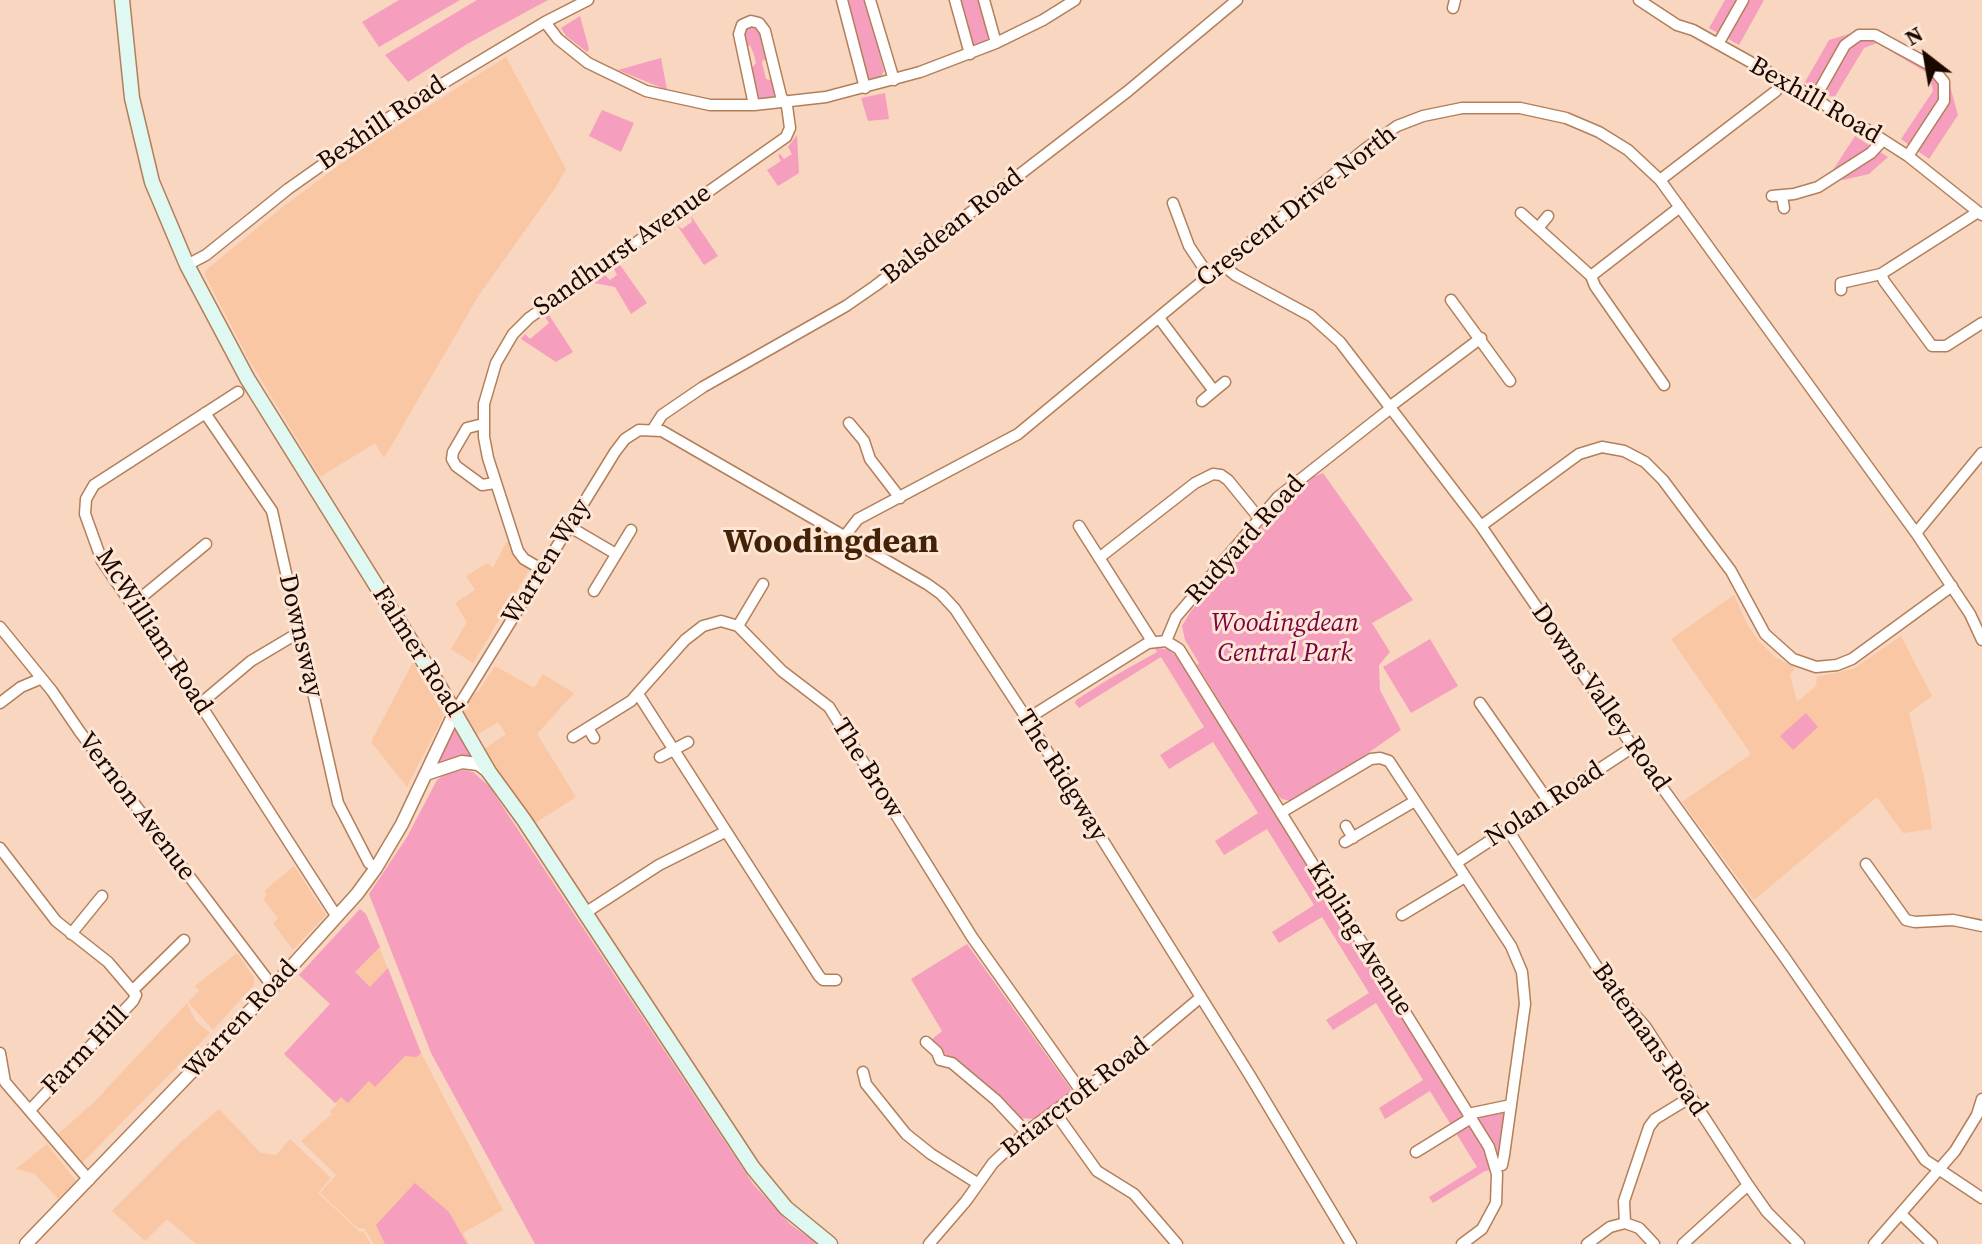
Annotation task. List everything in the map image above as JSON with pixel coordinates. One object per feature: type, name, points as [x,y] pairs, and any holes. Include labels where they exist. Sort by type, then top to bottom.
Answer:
[{"type":"main road","name":"Falmer Road","points":[[122,0],[132,98],[158,198],[187,265],[238,364],[455,712],[489,772],[762,1181],[792,1214],[830,1244]]},
{"type":"street","name":"Bexhill Road","points":[[187,265],[206,255],[288,189],[373,128],[452,76],[588,0]]},
{"type":"street","points":[[842,0],[865,88]]},
{"type":"street","points":[[870,0],[894,80]]},
{"type":"street","points":[[955,0],[970,54]]},
{"type":"street","points":[[984,0],[996,43]]},
{"type":"street","points":[[545,22],[558,39],[588,63],[646,91],[710,105],[754,105],[865,88],[894,80],[996,43],[1075,0]]},
{"type":"street","name":"Balsdean Road","points":[[653,429],[656,420],[703,387],[846,306],[875,286],[1126,93],[1237,0]]},
{"type":"street","name":"Bexhill Road","points":[[1639,0],[1677,25],[1693,30],[1815,98],[1883,140],[1908,156],[1980,214]]},
{"type":"street","points":[[1718,44],[1743,0]]},
{"type":"street","points":[[754,105],[739,36],[742,26],[750,21],[759,23],[765,30],[785,102]]},
{"type":"street","points":[[1815,98],[1845,45],[1859,35],[1875,35],[1930,65],[1944,82],[1944,101],[1908,156]]},
{"type":"street","points":[[1660,180],[1776,91],[1781,81]]},
{"type":"street","name":"Sandhurst Avenue","points":[[543,570],[524,559],[518,551],[488,458],[483,424],[485,395],[501,353],[516,330],[529,318],[784,140],[790,128],[785,102]]},
{"type":"street","name":"Crescent Drive North","points":[[844,537],[858,519],[1018,434],[1387,134],[1408,121],[1438,112],[1498,107],[1566,118],[1619,144],[1660,180],[1916,533],[1970,614],[1982,640]]},
{"type":"street","points":[[1784,208],[1777,196],[1809,191],[1826,183],[1871,153],[1883,140]]},
{"type":"street","points":[[1591,276],[1680,207]]},
{"type":"street","points":[[1173,212],[1189,246],[1209,276]]},
{"type":"street","points":[[1521,213],[1591,276],[1664,385]]},
{"type":"street","points":[[1839,283],[1881,274],[1980,214]]},
{"type":"street","points":[[1538,228],[1548,216]]},
{"type":"street","name":"Downs Valley Road","points":[[1223,265],[1320,322],[1340,342],[1481,526],[1925,1160],[1982,1198]]},
{"type":"street","points":[[1881,274],[1932,346],[1946,346],[1982,323]]},
{"type":"street","points":[[1451,300],[1510,381]]},
{"type":"street","points":[[1159,318],[1214,391]]},
{"type":"street","name":"Rudyard Road","points":[[1166,641],[1176,617],[1259,518],[1296,481],[1481,338]]},
{"type":"street","points":[[1202,401],[1225,382]]},
{"type":"street","name":"McWilliam Road","points":[[238,392],[98,482],[86,499],[85,514],[100,556],[337,917]]},
{"type":"street","name":"Downsway","points":[[205,413],[272,511],[338,803],[369,863],[376,868]]},
{"type":"street","points":[[483,424],[467,428],[453,452],[453,461],[482,485],[495,483]]},
{"type":"street","name":"Warren Way","points":[[455,712],[620,445],[637,431],[653,429]]},
{"type":"street","name":"The Ridgway","points":[[653,429],[667,434],[941,594],[963,621],[1027,719],[1351,1244]]},
{"type":"street","points":[[851,431],[864,441],[870,459],[900,498]]},
{"type":"street","points":[[1481,526],[1579,454],[1602,447],[1624,451],[1645,462],[1660,476],[1731,571],[1765,634],[1789,657],[1816,667],[1837,665],[1852,659],[1952,586]]},
{"type":"street","points":[[1916,533],[1982,453]]},
{"type":"street","points":[[1099,558],[1195,483],[1213,474],[1228,480],[1259,518]]},
{"type":"street","points":[[1079,526],[1152,641]]},
{"type":"street","points":[[570,527],[616,554]]},
{"type":"street","points":[[594,591],[631,530]]},
{"type":"street","points":[[132,605],[206,544]]},
{"type":"street","points":[[573,737],[631,701],[685,640],[703,626],[721,621],[738,626],[763,584]]},
{"type":"street","name":"The Brow","points":[[738,626],[782,671],[829,707],[972,937],[1081,1091]]},
{"type":"street","name":"Vernon Avenue","points":[[0,627],[52,691],[273,987]]},
{"type":"street","points":[[200,704],[251,661],[298,633]]},
{"type":"street","points":[[1027,719],[1152,641],[1166,641]]},
{"type":"street","name":"Kipling Avenue","points":[[1166,641],[1182,653],[1489,1147],[1496,1166],[1498,1189],[1494,1209],[1482,1229],[1462,1244]]},
{"type":"street","points":[[0,703],[13,692],[40,679]]},
{"type":"street","points":[[638,694],[821,978],[836,980]]},
{"type":"street","points":[[1480,703],[1549,802]]},
{"type":"street","name":"Warren Road","points":[[26,1244],[337,917],[376,868],[402,824],[455,712]]},
{"type":"street","points":[[1479,724],[1490,717]]},
{"type":"street","points":[[588,728],[594,738]]},
{"type":"street","points":[[660,757],[688,742]]},
{"type":"street","name":"Nolan Road","points":[[1456,863],[1633,747]]},
{"type":"street","points":[[1282,812],[1374,758],[1390,762],[1511,946],[1524,980],[1525,1004],[1502,1165],[1496,1166]]},
{"type":"street","points":[[426,774],[462,762],[478,764],[489,772]]},
{"type":"street","points":[[1346,826],[1349,840],[1415,801]]},
{"type":"street","name":"Batemans Road","points":[[1508,830],[1610,987],[1645,1026],[1748,1185],[1767,1212],[1799,1244]]},
{"type":"street","points":[[585,913],[659,865],[725,832]]},
{"type":"street","name":"Farm Hill","points":[[0,848],[47,910],[71,934],[108,962],[133,990],[135,999],[30,1110]]},
{"type":"street","points":[[1866,864],[1906,920],[1953,920],[1982,926]]},
{"type":"street","points":[[1402,915],[1465,877]]},
{"type":"street","points":[[71,934],[102,896]]},
{"type":"street","name":"Farm Hill","points":[[133,990],[184,940]]},
{"type":"street","name":"Briarcroft Road","points":[[929,1244],[993,1163],[1026,1132],[1139,1049],[1201,997]]},
{"type":"street","points":[[926,1042],[937,1052],[937,1064],[952,1063],[996,1100],[1026,1132]]},
{"type":"street","points":[[0,1053],[3,1085],[30,1110],[89,1180]]},
{"type":"street","points":[[863,1072],[866,1084],[906,1134],[977,1183]]},
{"type":"street","points":[[1625,1223],[1624,1201],[1649,1127],[1655,1119],[1691,1097]]},
{"type":"street","points":[[1874,1244],[1940,1171],[1969,1131],[1982,1099]]},
{"type":"street","points":[[1416,1152],[1470,1116],[1511,1105]]},
{"type":"street","points":[[1054,1111],[1097,1171],[1134,1194],[1177,1244]]},
{"type":"street","points":[[1683,1244],[1748,1185]]},
{"type":"street","points":[[1901,1214],[1932,1244]]},
{"type":"street","points":[[1587,1244],[1610,1227],[1625,1223],[1639,1228],[1654,1244]]},
{"type":"shaded area","points":[[506,57],[566,169],[479,295],[384,458],[375,443],[320,477],[248,358],[205,275],[206,270],[284,206],[361,149]]},
{"type":"shaded area","points":[[512,539],[531,567],[473,663],[451,649],[467,622],[455,603],[475,590],[466,576],[487,563],[493,568],[506,543]]},
{"type":"shaded area","points":[[1734,595],[1747,624],[1759,641],[1775,657],[1795,668],[1790,675],[1797,702],[1816,686],[1817,677],[1853,669],[1901,636],[1932,696],[1909,713],[1925,781],[1932,829],[1903,833],[1877,797],[1754,900],[1682,802],[1751,754],[1671,639]]},
{"type":"shaded area","points":[[413,662],[444,715],[407,787],[371,742]]},
{"type":"shaded area","points":[[495,666],[534,688],[543,674],[574,693],[537,734],[576,797],[532,825],[483,750],[506,734],[498,722],[475,736],[462,715],[473,693],[478,692]]},
{"type":"shaded area","points":[[294,866],[326,915],[293,950],[273,923],[278,918],[263,899],[267,895],[264,891]]},
{"type":"shaded area","points":[[360,909],[366,914],[422,1055],[503,1210],[463,1233],[469,1244],[374,1244],[364,1228],[359,1229],[320,1193],[336,1175],[301,1141],[332,1114],[330,1111],[337,1104],[284,1054],[330,1004],[299,975]]},
{"type":"shaded area","points":[[237,953],[254,978],[254,985],[213,1030],[188,1002],[199,991],[195,986]]},
{"type":"shaded area","points":[[187,1003],[195,1020],[210,1033],[82,1163],[58,1134],[94,1102]]},
{"type":"shaded area","points":[[219,1109],[261,1153],[276,1155],[290,1139],[331,1178],[318,1193],[360,1232],[363,1231],[371,1244],[196,1244],[167,1219],[145,1241],[112,1211]]},
{"type":"shaded area","points":[[47,1144],[76,1181],[58,1199],[35,1174],[16,1169]]},
{"type":"green space","points":[[399,0],[460,0],[379,47],[362,22]]},
{"type":"green space","points":[[477,0],[548,0],[467,44],[408,82],[385,55]]},
{"type":"green space","points":[[845,0],[866,0],[884,71],[879,80],[867,78]]},
{"type":"green space","points":[[958,0],[979,0],[989,34],[986,42],[976,46],[971,44]]},
{"type":"green space","points":[[1725,0],[1764,0],[1739,45],[1709,28]]},
{"type":"green space","points":[[580,16],[589,49],[587,52],[566,36],[561,28]]},
{"type":"green space","points":[[747,26],[760,30],[768,61],[763,60],[762,63],[766,79],[774,81],[776,94],[771,99],[763,100],[757,96],[750,70],[756,63],[754,55],[750,45],[744,50],[742,31]]},
{"type":"green space","points":[[1863,30],[1877,31],[1900,42],[1935,64],[1948,79],[1958,115],[1929,159],[1901,139],[1933,91],[1929,74],[1877,43],[1864,48],[1834,98],[1805,82],[1829,40]]},
{"type":"green space","points":[[661,58],[667,90],[618,70]]},
{"type":"green space","points":[[885,93],[889,119],[868,121],[861,98]]},
{"type":"green space","points":[[602,110],[634,123],[621,152],[589,136]]},
{"type":"green space","points":[[797,135],[799,173],[778,186],[767,170],[781,161],[778,155],[784,159],[792,154],[788,147]]},
{"type":"green space","points":[[1855,136],[1869,145],[1865,151],[1831,173]]},
{"type":"green space","points":[[1880,152],[1888,157],[1869,174],[1843,180],[1839,178]]},
{"type":"green space","points":[[691,216],[718,256],[704,265],[677,225],[682,229],[692,222]]},
{"type":"green space","points":[[620,265],[647,303],[631,314],[615,287],[594,283],[605,275],[610,280],[617,275],[614,269]]},
{"type":"green space","points":[[549,315],[573,352],[556,362],[521,339],[525,334],[530,339],[549,323],[545,317]]},
{"type":"green space","name":"Woodingdean Central Park","points":[[1323,473],[1413,600],[1372,623],[1390,652],[1379,665],[1380,690],[1401,730],[1290,801],[1276,794],[1197,665],[1199,663],[1185,640],[1182,626],[1191,611],[1281,504],[1313,477]]},
{"type":"green space","points":[[1430,639],[1458,686],[1411,713],[1383,667]]},
{"type":"green space","points":[[1155,648],[1167,649],[1178,657],[1487,1154],[1491,1170],[1433,1203],[1429,1197],[1477,1167],[1430,1091],[1385,1119],[1379,1108],[1423,1080],[1376,1003],[1333,1030],[1326,1020],[1369,993],[1322,917],[1279,943],[1272,932],[1314,905],[1267,829],[1224,855],[1215,841],[1258,813],[1213,742],[1169,769],[1160,755],[1204,727],[1161,657],[1079,708],[1075,703],[1109,679],[1157,652]]},
{"type":"green space","points":[[1806,713],[1818,727],[1793,750],[1780,736]]},
{"type":"green space","points":[[454,725],[476,758],[459,757],[440,761]]},
{"type":"green space","points":[[448,772],[473,772],[489,786],[753,1184],[791,1225],[818,1244],[535,1244],[431,1053],[369,894],[407,837],[437,780]]},
{"type":"green space","points":[[360,909],[366,914],[380,947],[355,972],[370,987],[388,968],[421,1053],[417,1057],[405,1056],[375,1087],[369,1081],[348,1103],[341,1097],[335,1103],[284,1054],[330,1004],[299,975]]},
{"type":"green space","points":[[967,944],[1073,1092],[1033,1119],[1021,1118],[930,1041],[942,1031],[911,979]]},
{"type":"green space","points":[[1511,1105],[1504,1155],[1496,1166],[1473,1112]]},
{"type":"green space","points":[[415,1183],[449,1212],[467,1244],[385,1244],[376,1225]]},
{"type":"district","name":"Woodingdean","points":[[831,543]]}]
